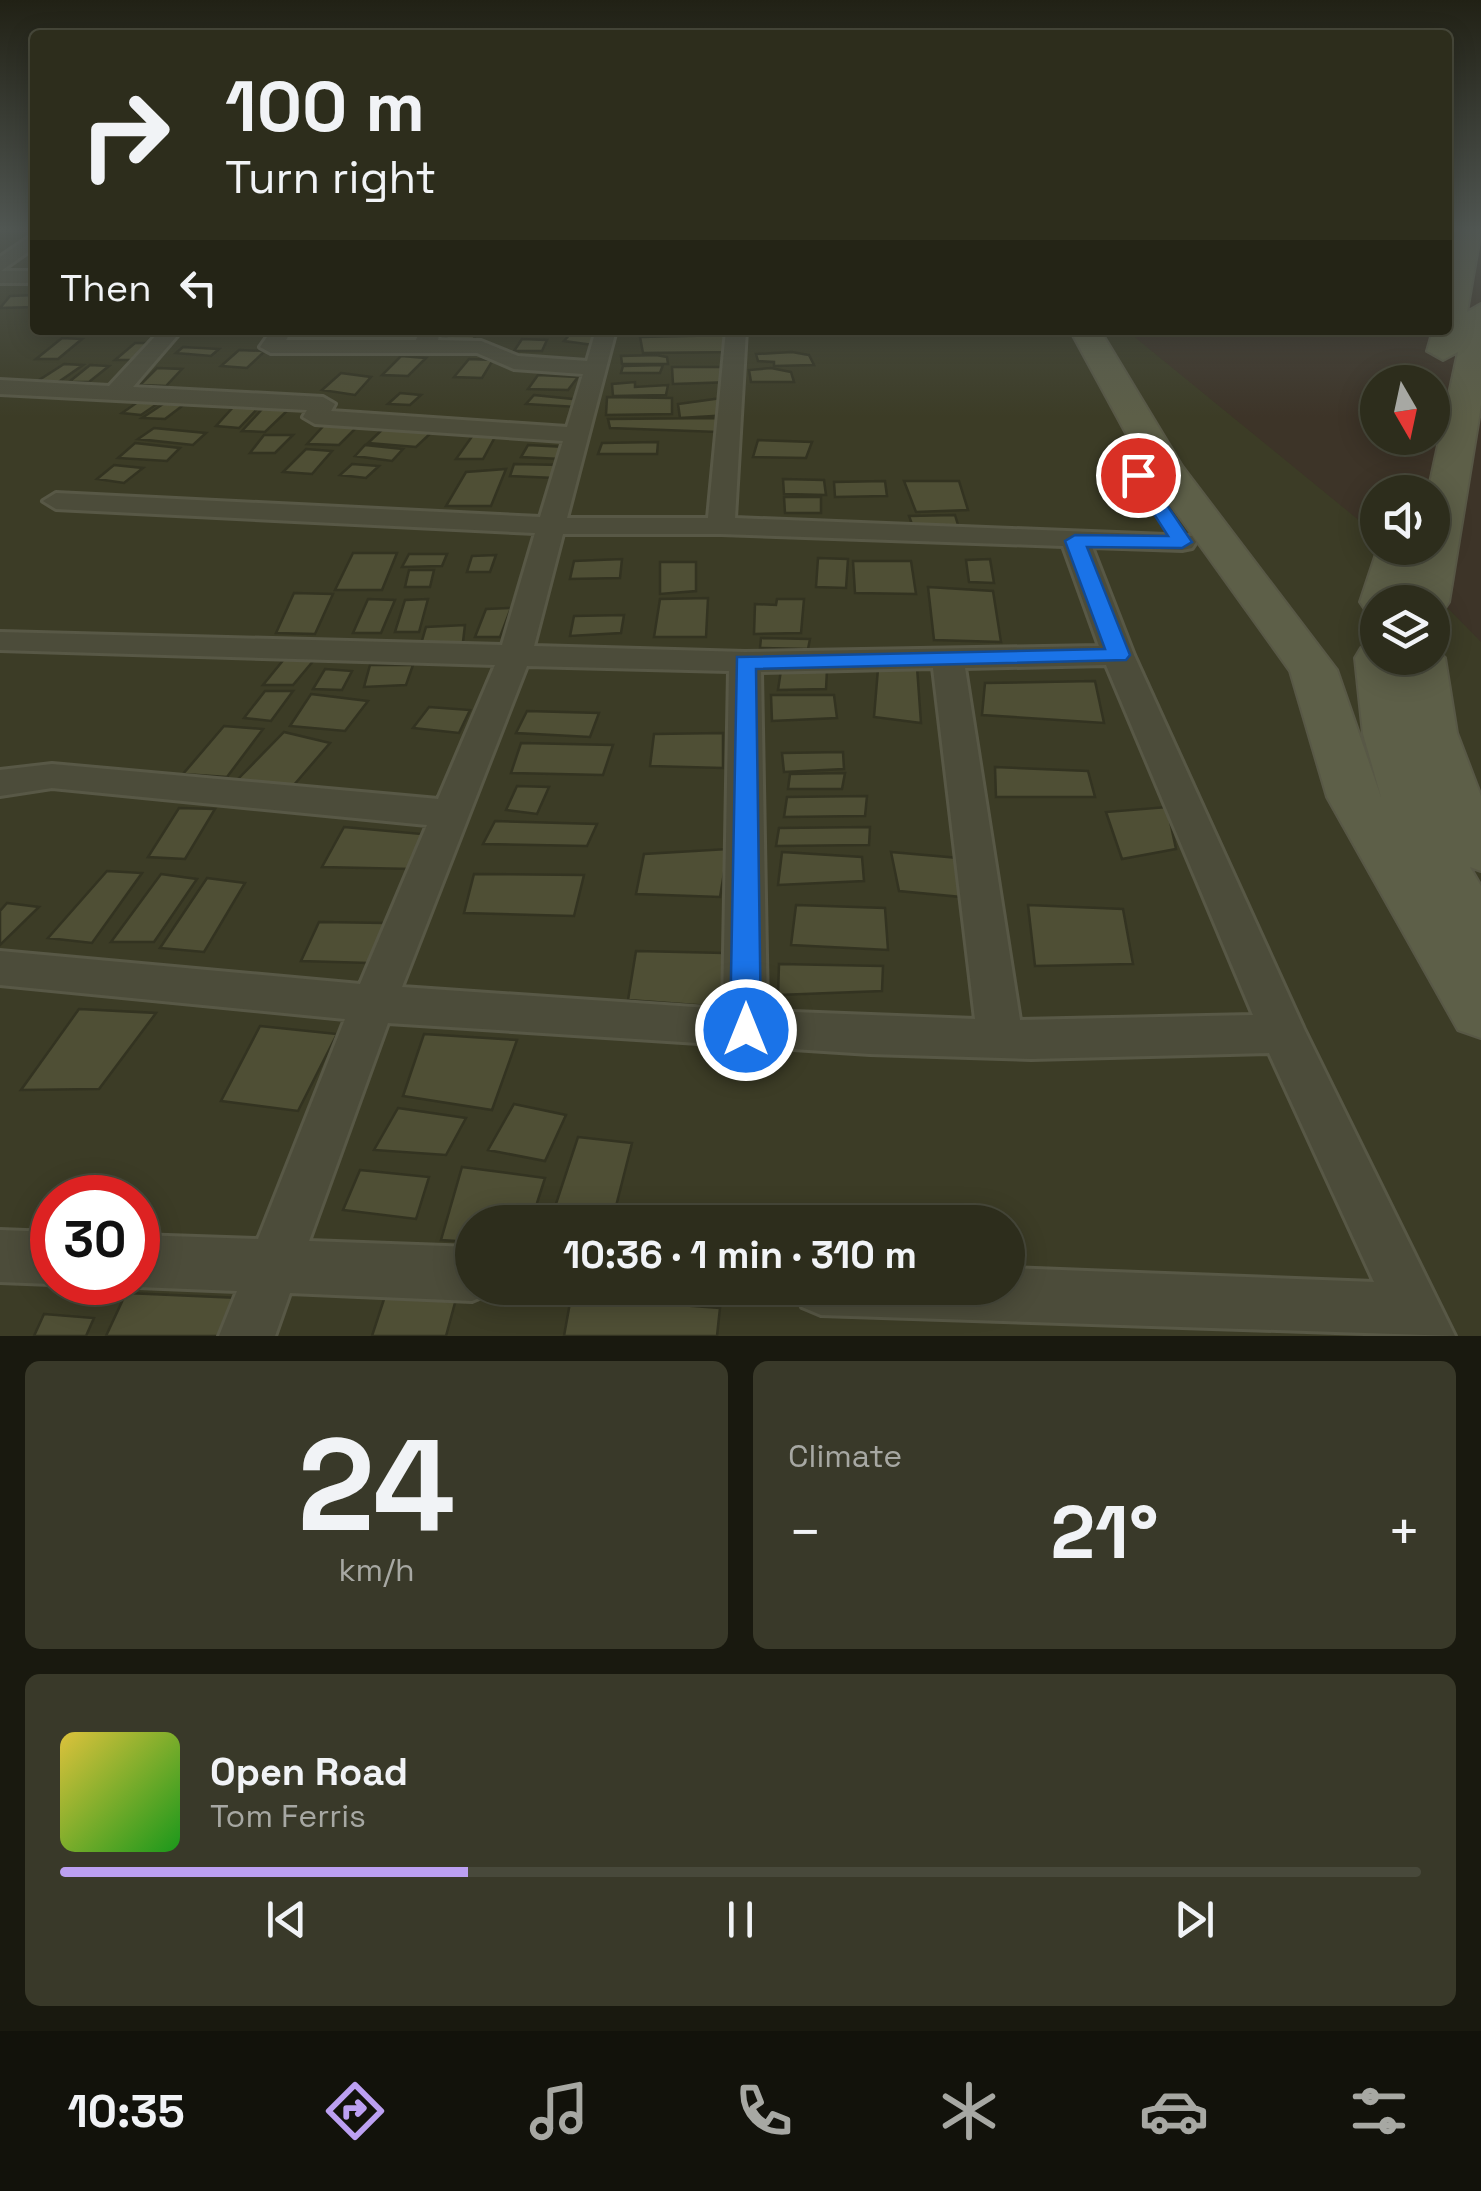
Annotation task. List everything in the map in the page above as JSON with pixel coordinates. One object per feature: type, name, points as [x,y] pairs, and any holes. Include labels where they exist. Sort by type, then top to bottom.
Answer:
[{"type":"main road","points":[[1452,318],[1458,292]]},
{"type":"main road","points":[[1429,585],[1481,314]]},
{"type":"main road","points":[[1066,335],[1138,475],[1182,542],[1308,701],[1334,740]]},
{"type":"main road","points":[[1088,335],[1165,470],[1301,652],[1322,692],[1354,798],[1481,1011]]},
{"type":"main road","points":[[1442,365],[1448,335]]},
{"type":"main road","points":[[1379,675],[1379,688],[1418,759],[1462,817],[1481,850]]},
{"type":"main road","points":[[1422,675],[1418,828],[1481,938]]},
{"type":"street","points":[[115,393],[167,335]]},
{"type":"street","points":[[279,335],[271,347],[427,338],[480,347],[514,362],[598,368]]},
{"type":"street","points":[[247,1336],[270,1266],[372,1007],[516,653],[605,335]]},
{"type":"street","points":[[720,526],[736,335]]},
{"type":"street","points":[[0,388],[323,404],[315,417],[576,436]]},
{"type":"street","points":[[56,502],[551,526],[720,526],[1182,542]]},
{"type":"street","points":[[1025,1300],[1422,1324],[1282,1032],[1118,655],[1075,541]]},
{"type":"street","points":[[0,641],[745,662],[1118,655]]},
{"type":"street","points":[[948,660],[1000,1039]]},
{"type":"street","points":[[745,662],[746,1030]]},
{"type":"street","points":[[0,782],[52,776],[452,814]]},
{"type":"street","points":[[0,968],[372,1007],[746,1030],[1000,1039],[1282,1032]]},
{"type":"street","points":[[0,1256],[30,1257]]},
{"type":"street","points":[[160,1262],[455,1273]]},
{"type":"shaded area","points":[[1452,292],[1481,292],[1481,642],[1450,610],[1450,585],[1425,585],[1406,565],[1450,565],[1450,475],[1360,475],[1360,521],[1132,335],[1452,335]]},
{"type":"building","points":[[30,295],[30,307],[0,308],[10,296]]},
{"type":"building","points":[[364,335],[408,335],[407,338],[362,339]]},
{"type":"building","points":[[448,335],[476,335],[473,340],[445,340]]},
{"type":"building","points":[[569,335],[601,335],[593,345],[564,341]]},
{"type":"building","points":[[732,335],[737,352],[643,353],[640,337]]},
{"type":"building","points":[[62,338],[82,339],[58,359],[36,359]]},
{"type":"building","points":[[522,339],[547,340],[542,351],[514,351]]},
{"type":"building","points":[[135,343],[152,343],[136,360],[115,360]]},
{"type":"building","points":[[183,347],[219,349],[211,356],[176,353]]},
{"type":"building","points":[[239,350],[265,351],[247,368],[221,366]]},
{"type":"building","points":[[756,354],[809,355],[814,365],[774,366],[774,362],[758,361]]},
{"type":"building","points":[[401,356],[426,358],[408,376],[382,375]]},
{"type":"building","points":[[621,356],[667,357],[668,364],[622,364]]},
{"type":"building","points":[[469,359],[493,360],[482,378],[454,377]]},
{"type":"building","points":[[64,364],[83,365],[57,383],[36,382]]},
{"type":"building","points":[[90,365],[109,366],[89,382],[69,382]]},
{"type":"building","points":[[663,365],[660,373],[621,373],[623,366]]},
{"type":"building","points":[[672,367],[730,367],[733,382],[673,384]]},
{"type":"building","points":[[157,368],[182,369],[166,386],[140,385]]},
{"type":"building","points":[[771,368],[791,372],[794,382],[751,382],[749,370]]},
{"type":"building","points":[[341,373],[371,377],[355,395],[322,390]]},
{"type":"building","points":[[538,375],[578,377],[568,390],[528,389]]},
{"type":"building","points":[[635,382],[635,387],[668,385],[666,395],[613,396],[612,384]]},
{"type":"building","points":[[400,393],[421,395],[410,405],[388,404]]},
{"type":"building","points":[[534,395],[583,400],[577,407],[526,404]]},
{"type":"building","points":[[607,397],[672,398],[672,414],[606,415]]},
{"type":"building","points":[[729,397],[730,415],[680,418],[678,404]]},
{"type":"building","points":[[142,399],[160,402],[141,415],[122,413]]},
{"type":"building","points":[[166,402],[186,403],[165,419],[142,418]]},
{"type":"building","points":[[236,404],[260,406],[239,428],[216,426]]},
{"type":"building","points":[[264,407],[289,409],[265,432],[242,431]]},
{"type":"building","points":[[717,418],[718,432],[610,428],[608,419]]},
{"type":"building","points":[[327,422],[359,425],[339,445],[307,444]]},
{"type":"building","points":[[386,426],[433,431],[416,447],[368,443]]},
{"type":"building","points":[[154,428],[206,433],[193,445],[138,439]]},
{"type":"building","points":[[264,435],[293,435],[275,453],[250,453]]},
{"type":"building","points":[[473,435],[495,437],[483,459],[456,459]]},
{"type":"building","points":[[758,440],[812,442],[806,458],[753,457]]},
{"type":"building","points":[[658,442],[657,454],[598,454],[602,443]]},
{"type":"building","points":[[135,443],[180,448],[167,461],[118,458]]},
{"type":"building","points":[[365,445],[403,449],[392,461],[355,456]]},
{"type":"building","points":[[528,445],[566,447],[561,459],[521,457]]},
{"type":"building","points":[[306,449],[332,451],[312,474],[283,472]]},
{"type":"building","points":[[352,464],[379,466],[366,478],[340,475]]},
{"type":"building","points":[[514,464],[562,465],[555,478],[510,476]]},
{"type":"building","points":[[114,465],[143,468],[124,483],[97,479]]},
{"type":"building","points":[[506,469],[491,506],[446,506],[466,472]]},
{"type":"building","points":[[783,479],[824,480],[826,495],[784,494]]},
{"type":"building","points":[[885,481],[887,496],[835,497],[834,482]]},
{"type":"building","points":[[904,481],[959,481],[968,510],[916,512]]},
{"type":"building","points":[[784,497],[821,497],[821,513],[785,513]]},
{"type":"building","points":[[955,515],[958,525],[913,527],[909,516]]},
{"type":"building","points":[[353,553],[397,553],[382,590],[335,590]]},
{"type":"building","points":[[409,554],[447,554],[442,566],[402,567]]},
{"type":"building","points":[[496,555],[490,572],[467,572],[472,556]]},
{"type":"building","points":[[818,558],[848,559],[846,588],[816,587]]},
{"type":"building","points":[[622,559],[620,578],[570,579],[574,561]]},
{"type":"building","points":[[990,559],[994,583],[969,582],[966,560]]},
{"type":"building","points":[[853,561],[911,561],[916,594],[855,593]]},
{"type":"building","points":[[660,562],[696,562],[696,591],[660,594]]},
{"type":"building","points":[[409,570],[434,570],[430,587],[405,587]]},
{"type":"building","points":[[928,587],[993,591],[1001,642],[934,640]]},
{"type":"building","points":[[294,593],[333,594],[315,634],[276,633]]},
{"type":"building","points":[[708,598],[706,637],[654,637],[660,599]]},
{"type":"building","points":[[368,599],[395,600],[381,633],[353,633]]},
{"type":"building","points":[[428,599],[419,632],[395,632],[405,600]]},
{"type":"building","points":[[777,599],[804,599],[801,633],[754,634],[755,604],[776,605]]},
{"type":"building","points":[[511,608],[500,637],[475,637],[486,609]]},
{"type":"building","points":[[624,615],[621,633],[570,636],[574,616]]},
{"type":"building","points":[[465,625],[463,642],[421,644],[426,627]]},
{"type":"building","points":[[761,638],[810,639],[808,649],[760,648]]},
{"type":"building","points":[[285,658],[314,660],[293,685],[263,685]]},
{"type":"building","points":[[370,665],[413,665],[406,685],[364,687]]},
{"type":"building","points":[[917,667],[921,723],[874,717],[878,669]]},
{"type":"building","points":[[325,669],[352,671],[342,690],[313,689]]},
{"type":"building","points":[[781,670],[827,670],[826,689],[778,690]]},
{"type":"building","points":[[1095,681],[1104,723],[982,715],[985,683]]},
{"type":"building","points":[[265,691],[293,691],[271,721],[244,718]]},
{"type":"building","points":[[311,694],[368,701],[345,731],[290,726]]},
{"type":"building","points":[[771,695],[834,695],[837,718],[772,721]]},
{"type":"building","points":[[429,707],[470,710],[459,733],[413,728]]},
{"type":"building","points":[[527,711],[599,713],[590,737],[516,733]]},
{"type":"building","points":[[224,726],[263,729],[227,777],[183,774]]},
{"type":"building","points":[[284,732],[330,743],[293,786],[237,780]]},
{"type":"building","points":[[723,733],[723,768],[650,766],[654,734]]},
{"type":"building","points":[[521,743],[613,745],[603,775],[511,773]]},
{"type":"building","points":[[843,752],[844,769],[784,772],[782,753]]},
{"type":"building","points":[[995,767],[1088,771],[1095,797],[996,797]]},
{"type":"building","points":[[845,773],[842,789],[788,789],[790,774]]},
{"type":"building","points":[[517,786],[549,787],[537,814],[506,810]]},
{"type":"building","points":[[867,796],[865,816],[784,817],[787,797]]},
{"type":"building","points":[[1167,807],[1176,849],[1122,859],[1106,812]]},
{"type":"building","points":[[179,808],[215,809],[185,859],[148,857]]},
{"type":"building","points":[[495,821],[597,824],[587,846],[483,844]]},
{"type":"building","points":[[344,827],[422,834],[412,869],[322,867]]},
{"type":"building","points":[[870,827],[869,845],[776,846],[779,828]]},
{"type":"building","points":[[728,849],[720,897],[636,894],[644,854]]},
{"type":"building","points":[[782,852],[862,857],[864,881],[778,885]]},
{"type":"building","points":[[891,852],[970,859],[972,898],[899,891]]},
{"type":"building","points":[[107,871],[142,873],[92,943],[48,938]]},
{"type":"building","points":[[161,874],[197,879],[154,942],[111,942]]},
{"type":"building","points":[[474,874],[584,875],[574,916],[464,913]]},
{"type":"building","points":[[207,878],[245,883],[204,952],[160,948]]},
{"type":"building","points":[[7,903],[39,907],[0,945],[0,911]]},
{"type":"building","points":[[796,905],[885,908],[888,950],[791,945]]},
{"type":"building","points":[[1028,905],[1123,909],[1133,964],[1035,966]]},
{"type":"building","points":[[319,922],[386,923],[369,963],[301,961]]},
{"type":"building","points":[[636,951],[725,953],[722,1007],[628,1000]]},
{"type":"building","points":[[779,964],[883,966],[882,991],[778,995]]},
{"type":"building","points":[[79,1009],[156,1013],[99,1089],[21,1090]]},
{"type":"building","points":[[260,1026],[337,1034],[298,1111],[221,1101]]},
{"type":"building","points":[[424,1034],[517,1040],[492,1110],[403,1096]]},
{"type":"building","points":[[514,1104],[566,1115],[545,1161],[488,1150]]},
{"type":"building","points":[[398,1108],[466,1118],[446,1155],[374,1150]]},
{"type":"building","points":[[578,1137],[632,1143],[616,1205],[556,1205]]},
{"type":"building","points":[[462,1167],[545,1178],[536,1205],[455,1205],[455,1241],[441,1240]]},
{"type":"building","points":[[360,1170],[429,1177],[416,1219],[343,1210]]},
{"type":"building","points":[[386,1293],[455,1299],[446,1336],[372,1336]]},
{"type":"building","points":[[160,1294],[240,1298],[223,1336],[106,1336],[120,1305],[160,1305]]},
{"type":"building","points":[[570,1305],[720,1308],[717,1336],[564,1336]]},
{"type":"building","points":[[44,1314],[94,1318],[86,1336],[34,1336]]},
{"type":"route","points":[[746,1030],[745,662],[1118,655],[1075,541],[1182,542],[1138,475]]}]
